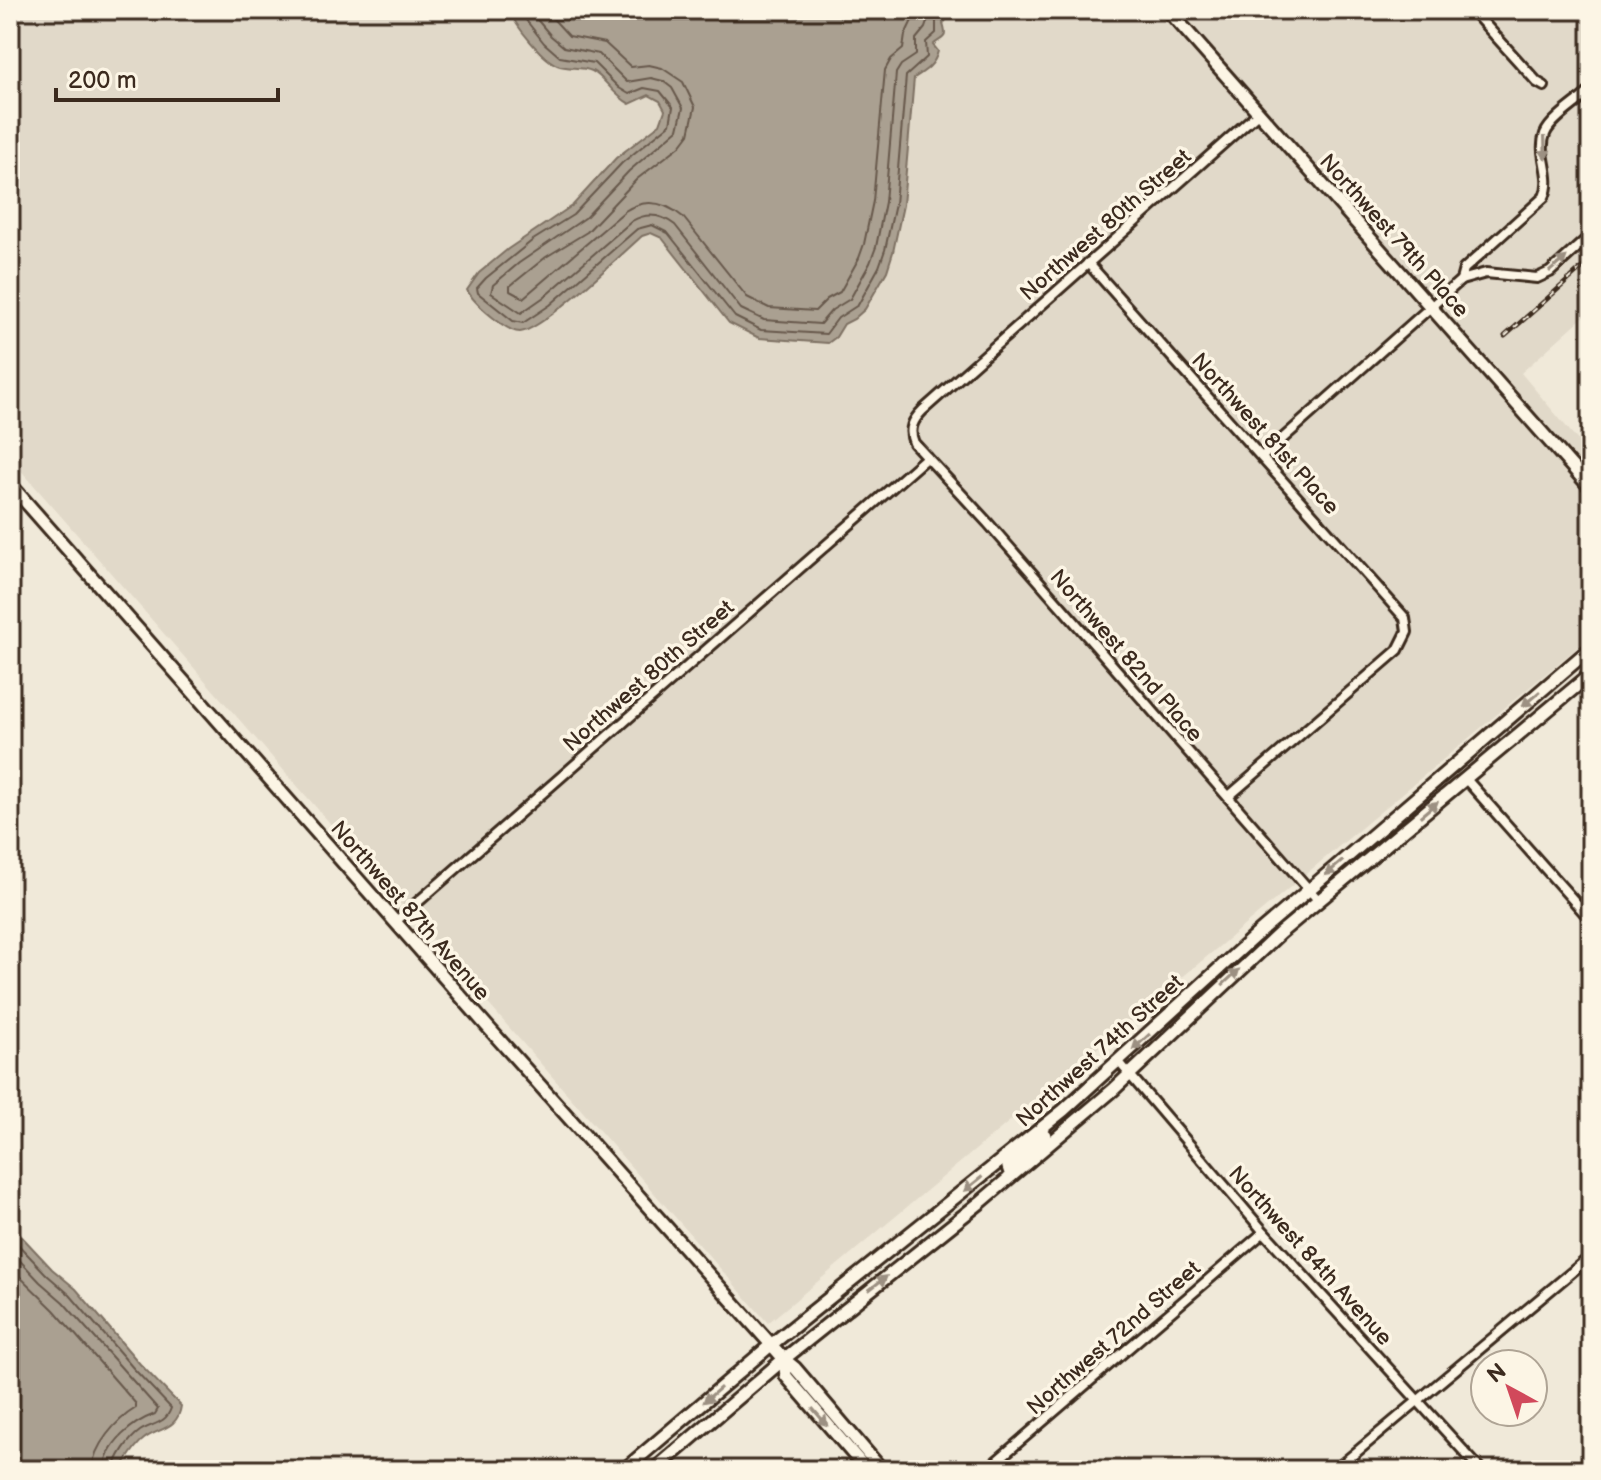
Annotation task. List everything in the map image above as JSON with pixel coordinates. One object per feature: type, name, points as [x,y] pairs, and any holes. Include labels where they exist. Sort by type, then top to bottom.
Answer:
[{"type":"main road","name":"Northwest 79th Place","points":[[1168,10],[1591,488]]},
{"type":"main road","name":"Northwest 87th Avenue","points":[[10,484],[882,1470]]},
{"type":"main road","name":"Northwest 74th Street","points":[[624,1470],[772,1344],[1064,1110],[1233,955],[1591,648]]},
{"type":"main road","name":"Northwest 74th Street","points":[[654,1470],[784,1359],[1011,1176],[1130,1075],[1239,970],[1591,674]]},
{"type":"main road","points":[[1011,1176],[1008,1167],[1060,1122],[1064,1110]]},
{"type":"main road","name":"Northwest 87th Avenue","points":[[784,1359],[786,1376],[867,1470]]},
{"type":"street","points":[[1472,10],[1544,86]]},
{"type":"street","points":[[1461,280],[1464,269],[1544,197],[1549,181],[1543,146],[1546,131],[1591,91]]},
{"type":"street","name":"Northwest 80th Street","points":[[910,432],[923,410],[1259,112]]},
{"type":"street","points":[[1263,456],[1461,280],[1486,273],[1537,278],[1550,272],[1591,235]]},
{"type":"street","name":"Northwest 81st Place","points":[[1088,263],[1405,618],[1407,632],[1398,650],[1228,797]]},
{"type":"street","name":"Northwest 82nd Place","points":[[910,432],[914,443],[1319,901]]},
{"type":"street","name":"Northwest 80th Street","points":[[395,922],[927,457]]},
{"type":"street","points":[[1465,778],[1591,920]]},
{"type":"street","name":"Northwest 84th Avenue","points":[[1119,1062],[1264,1232],[1481,1470]]},
{"type":"street","name":"Northwest 72nd Street","points":[[986,1470],[1264,1232]]},
{"type":"street","points":[[1335,1470],[1591,1256]]},
{"type":"shaded area","points":[[10,10],[1591,10],[1591,310],[1521,373],[1591,456],[1591,636],[768,1323],[10,458]]},
{"type":"water","points":[[509,10],[954,10],[943,24],[944,37],[933,45],[938,51],[935,60],[914,78],[903,205],[887,271],[865,309],[844,324],[828,343],[759,338],[729,323],[662,238],[651,233],[642,236],[582,290],[531,328],[514,331],[490,316],[467,290],[479,273],[508,249],[573,205],[616,158],[660,124],[665,110],[660,101],[649,95],[630,104],[592,71],[553,63],[531,42]]},
{"type":"water","points":[[10,1224],[52,1269],[76,1289],[140,1364],[181,1406],[176,1420],[140,1442],[120,1470],[10,1470]]},
{"type":"railway","points":[[1505,336],[1591,260]]}]
